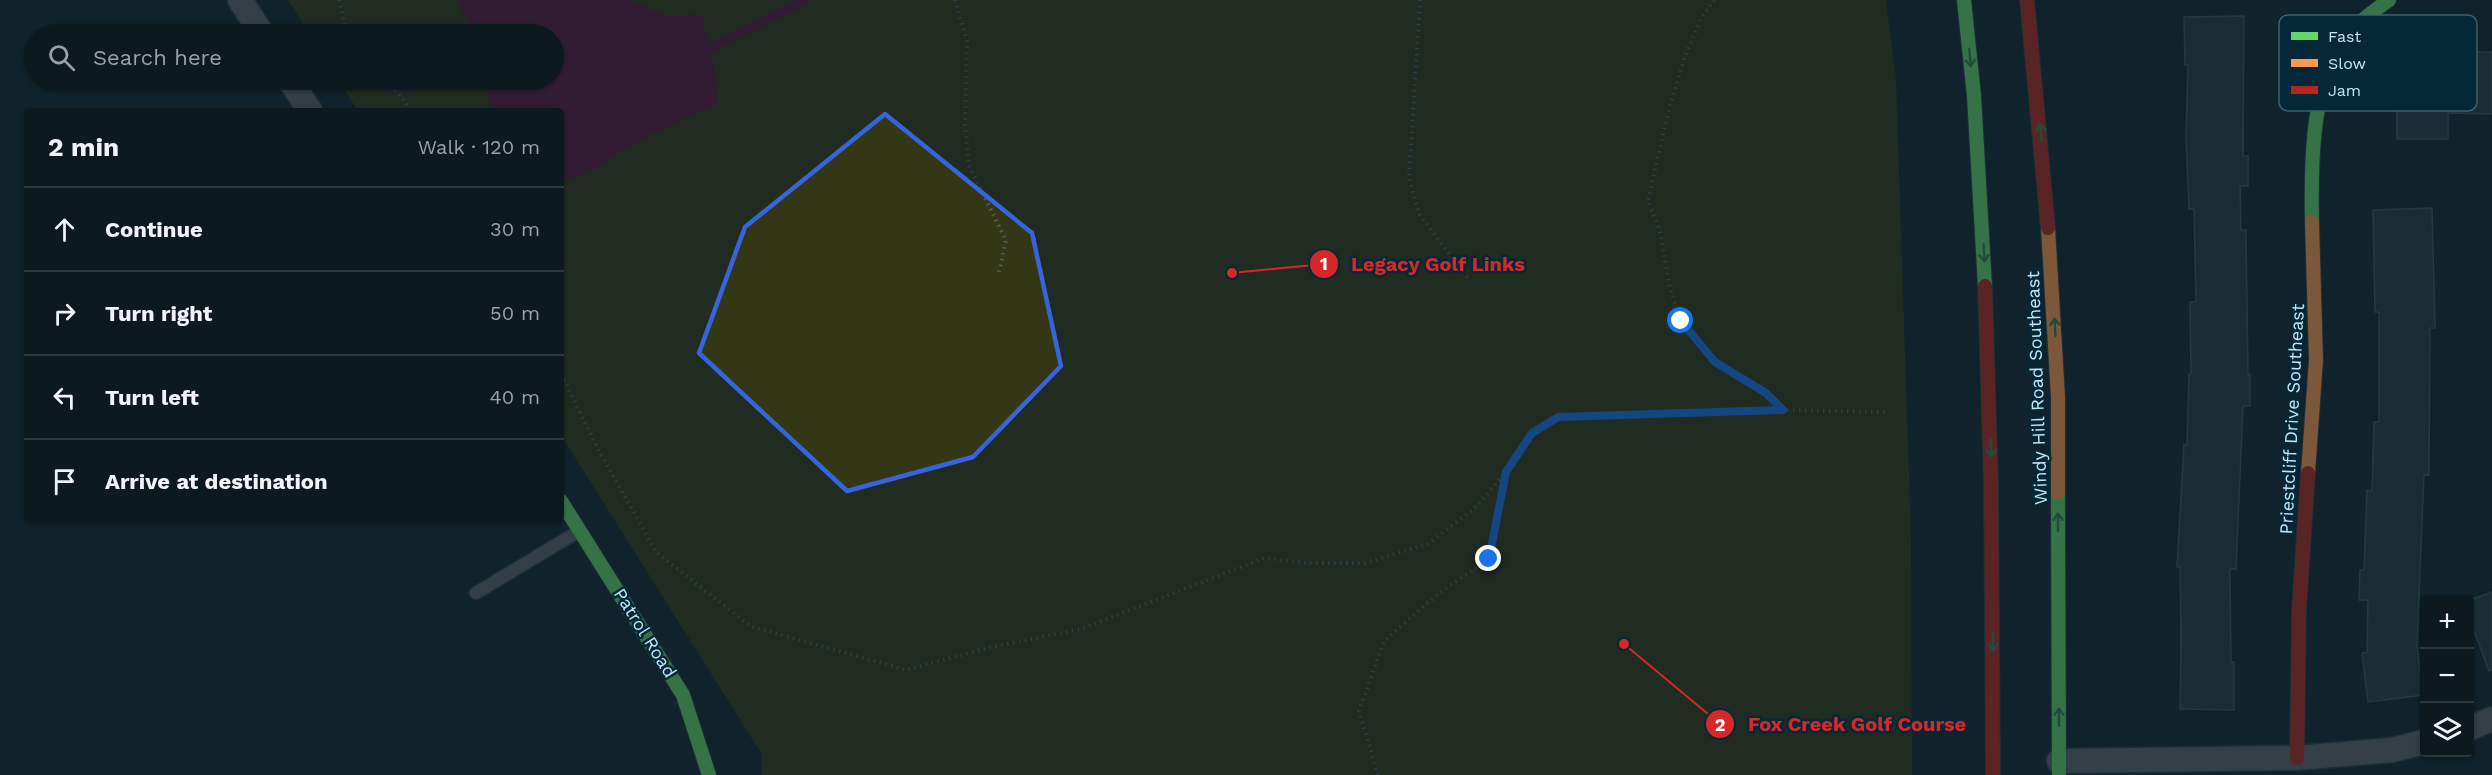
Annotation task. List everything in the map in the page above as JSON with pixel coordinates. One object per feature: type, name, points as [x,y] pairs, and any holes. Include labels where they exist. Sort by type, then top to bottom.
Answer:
[{"type":"main road","points":[[1964,0],[1982,204],[1988,352],[1992,488],[1993,775]]},
{"type":"main road","name":"Windy Hill Road Southeast","points":[[2027,0],[2046,190],[2057,386],[2059,768]]},
{"type":"main road","name":"Priestcliff Drive Southeast","points":[[2368,15],[2389,0]]},
{"type":"main road","name":"Priestcliff Drive Southeast","points":[[2297,758],[2299,610],[2316,360],[2313,154],[2319,111]]},
{"type":"main road","name":"Patrol Road","points":[[564,506],[683,695],[709,775]]},
{"type":"street","points":[[240,0],[256,24]]},
{"type":"street","points":[[296,90],[308,108]]},
{"type":"street","points":[[2474,726],[2492,719]]},
{"type":"street","points":[[2059,768],[2297,758],[2392,750],[2420,743]]},
{"type":"lane","points":[[476,593],[580,531]]},
{"type":"path","points":[[339,0],[345,24]]},
{"type":"path","points":[[955,0],[967,40],[965,125],[969,166],[1006,240],[998,276]]},
{"type":"path","points":[[1420,0],[1409,178],[1419,214],[1469,280]]},
{"type":"path","points":[[1714,0],[1702,17],[1685,56],[1666,120],[1648,201],[1660,231],[1670,288],[1681,321],[1715,362],[1766,393],[1783,410]]},
{"type":"path","points":[[396,90],[410,108]]},
{"type":"path","points":[[564,380],[597,447],[656,552],[750,626],[906,670],[987,648],[1081,629],[1264,558],[1308,563],[1365,563],[1428,544],[1475,508],[1506,472],[1532,433],[1558,417],[1783,410],[1888,412]]},
{"type":"path","points":[[1378,775],[1359,711],[1384,641],[1439,593],[1489,559],[1506,472]]},
{"type":"highlighted area","points":[[885,114],[1032,233],[1061,366],[973,457],[847,491],[699,353],[745,227]]},
{"type":"green space","points":[[288,0],[1886,0],[1896,79],[1911,535],[1912,775],[762,775],[761,753],[564,440],[564,108],[356,108],[344,90],[564,90],[564,24],[304,24]]},
{"type":"shaded area","points":[[458,0],[632,0],[663,14],[702,17],[717,83],[718,104],[671,124],[637,142],[589,173],[564,179],[564,108],[493,108],[487,90],[564,90],[564,24],[468,24]]},
{"type":"building","points":[[2244,16],[2243,156],[2248,156],[2248,186],[2240,186],[2241,230],[2246,230],[2250,406],[2243,406],[2236,569],[2230,569],[2234,710],[2180,709],[2180,567],[2177,567],[2184,444],[2187,445],[2189,374],[2191,374],[2190,302],[2196,302],[2194,209],[2189,209],[2186,137],[2188,65],[2185,65],[2184,17]]},
{"type":"building","points":[[2477,52],[2492,52],[2492,114],[2448,113],[2448,139],[2397,139],[2397,111],[2477,111]]},
{"type":"building","points":[[2432,208],[2435,328],[2430,328],[2429,475],[2424,475],[2417,645],[2420,695],[2368,702],[2362,653],[2367,652],[2368,600],[2359,600],[2360,570],[2364,570],[2367,490],[2372,491],[2374,422],[2379,422],[2379,312],[2375,312],[2373,210]]},
{"type":"building","points":[[2492,592],[2492,670],[2489,671],[2474,630],[2474,598]]},
{"type":"waterway","points":[[710,48],[805,0]]},
{"type":"traffic: fast","points":[[1964,0],[1974,96],[1985,286]]},
{"type":"traffic: fast","points":[[2370,15],[2389,0]]},
{"type":"traffic: fast","points":[[2312,222],[2313,156],[2318,111]]},
{"type":"traffic: fast","points":[[2058,493],[2059,775]]},
{"type":"traffic: fast","points":[[564,506],[683,695],[709,775]]},
{"type":"traffic: slow","points":[[2308,473],[2316,360],[2312,222]]},
{"type":"traffic: slow","points":[[2048,228],[2058,397],[2058,493]]},
{"type":"traffic: jam","points":[[2027,0],[2048,228]]},
{"type":"traffic: jam","points":[[1985,286],[1991,484],[1993,775]]},
{"type":"traffic: jam","points":[[2297,758],[2299,610],[2308,473]]},
{"type":"place","name":"Legacy Golf Links","points":[[1232,273]]},
{"type":"place","name":"Fox Creek Golf Course","points":[[1624,644]]},
{"type":"route","points":[[1489,559],[1506,472],[1532,433],[1558,417],[1579,414],[1783,410],[1766,393],[1715,362],[1681,321]]}]
